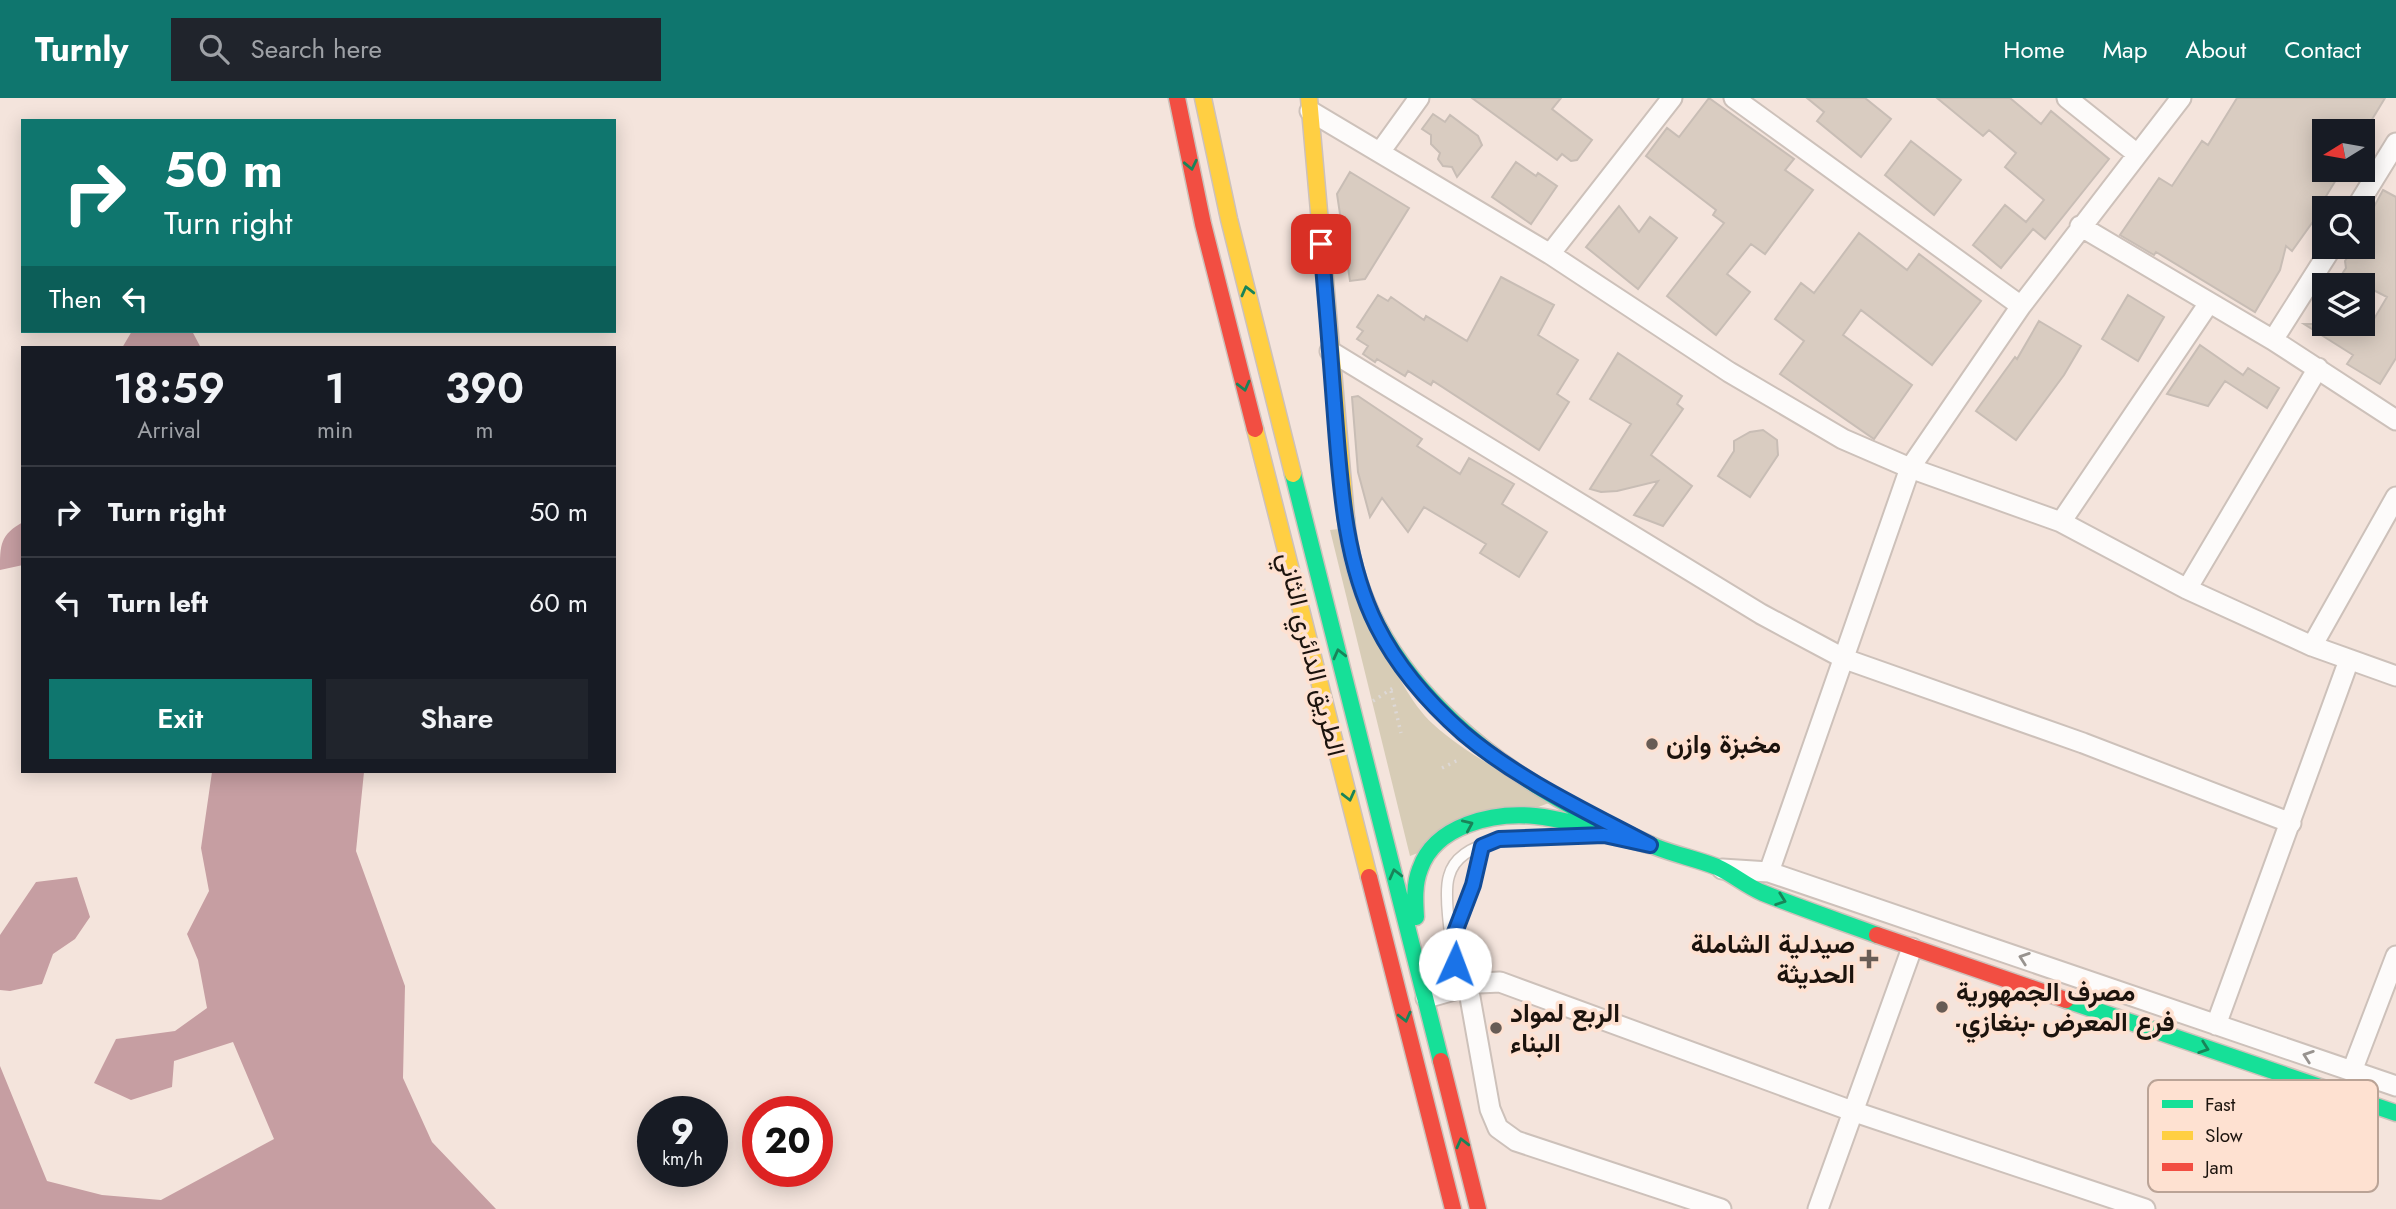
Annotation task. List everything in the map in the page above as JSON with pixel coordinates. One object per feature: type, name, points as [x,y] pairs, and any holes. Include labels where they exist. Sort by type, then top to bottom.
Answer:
[{"type":"main road","name":"الطريق الدائري الثاني","points":[[1177,98],[1203,224],[1454,1209]]},
{"type":"main road","name":"الطريق الدائري الثاني","points":[[1203,98],[1228,219],[1480,1207]]},
{"type":"main road","points":[[1310,105],[1346,523],[1358,577],[1377,626],[1409,677],[1431,703],[1465,735],[1561,798],[1650,845]]},
{"type":"main road","points":[[1306,631],[1332,626]]},
{"type":"main road","points":[[1419,967],[1415,900],[1418,876],[1426,856],[1445,837],[1480,820],[1505,814],[1536,816],[1650,845],[1720,869],[1740,883],[1761,892],[1912,948],[2299,1080]]},
{"type":"main road","points":[[2378,1107],[2396,1113]]},
{"type":"street","points":[[1380,152],[1419,98]]},
{"type":"street","points":[[1550,254],[1672,98]]},
{"type":"street","points":[[1734,98],[2021,306]]},
{"type":"street","points":[[2067,98],[2137,154]]},
{"type":"street","points":[[1769,872],[1910,468],[2021,306],[2181,98]]},
{"type":"street","points":[[1310,105],[1380,152],[1550,254],[1795,412],[1843,439],[1910,468],[2061,522],[2186,589],[2312,646],[2396,676]]},
{"type":"street","points":[[2364,196],[2396,144]]},
{"type":"street","points":[[2080,226],[2318,368],[2396,420]]},
{"type":"street","points":[[2273,341],[2324,259]]},
{"type":"street","points":[[2061,522],[2209,303]]},
{"type":"street","points":[[1330,351],[1761,614],[1845,659],[2083,743],[2291,823]]},
{"type":"street","points":[[2186,589],[2318,368]]},
{"type":"street","points":[[2312,646],[2396,497]]},
{"type":"street","points":[[2216,1025],[2349,660]]},
{"type":"street","points":[[1720,869],[1769,872],[2396,1086]]},
{"type":"street","points":[[1818,1209],[1912,948]]},
{"type":"street","points":[[2352,1071],[2396,956]]},
{"type":"street","points":[[1426,998],[1463,987],[1500,982],[1853,1111],[2145,1209]]},
{"type":"street","points":[[1463,987],[1490,1109],[1498,1128],[1516,1141],[1721,1209]]},
{"type":"street","points":[[2105,1014],[2115,1004],[2117,989]]},
{"type":"street","points":[[2153,1030],[2155,1014],[2163,1006]]},
{"type":"lane","points":[[1463,987],[1452,940],[1448,878],[1454,865],[1470,852],[1499,839],[1604,835]]},
{"type":"lane","points":[[1452,940],[1473,885],[1482,846]]},
{"type":"path","points":[[1354,715],[1409,677]]},
{"type":"path","points":[[1391,689],[1401,733]]},
{"type":"shaded area","points":[[131,333],[193,333],[200,346],[123,346]]},
{"type":"shaded area","points":[[21,523],[21,565],[0,570],[3,542],[10,531]]},
{"type":"shaded area","points":[[1339,529],[1378,632],[1403,684],[1417,706],[1433,724],[1461,746],[1554,801],[1410,856],[1330,530]]},
{"type":"shaded area","points":[[212,773],[364,773],[356,851],[405,986],[403,1078],[432,1142],[496,1209],[0,1209],[0,1066],[47,1181],[102,1195],[161,1200],[274,1139],[233,1042],[174,1061],[172,1087],[131,1100],[94,1083],[116,1039],[175,1031],[207,1008],[198,960],[187,934],[209,891],[201,848]]},
{"type":"shaded area","points":[[77,877],[90,917],[75,939],[53,954],[42,984],[10,991],[0,990],[0,935],[36,882]]},
{"type":"building","points":[[1472,98],[1561,98],[1552,109],[1592,140],[1577,160],[1571,161],[1562,154],[1557,160]]},
{"type":"building","points":[[1709,98],[1794,159],[1785,170],[1813,190],[1765,254],[1751,244],[1727,274],[1750,292],[1716,335],[1667,296],[1724,223],[1713,215],[1716,210],[1646,156],[1667,128],[1679,137]]},
{"type":"building","points":[[1807,98],[1865,98],[1891,119],[1861,157],[1817,121],[1824,112]]},
{"type":"building","points":[[1937,98],[2010,98],[2041,124],[2051,111],[2109,159],[2045,239],[2033,229],[2001,268],[1973,245],[2005,205],[2026,222],[2044,200],[2005,167],[2016,153],[1989,130],[1983,136]]},
{"type":"building","points":[[2237,98],[2385,98],[2372,119],[2312,119],[2312,182],[2335,182],[2326,196],[2312,196],[2312,223],[2292,251],[2286,246],[2280,270],[2255,312],[2156,252],[2154,255],[2120,235],[2159,178],[2172,186],[2202,141],[2208,145]]},
{"type":"building","points":[[1433,114],[1445,122],[1450,115],[1478,136],[1482,145],[1457,177],[1452,167],[1443,166],[1438,159],[1440,153],[1431,144],[1431,135],[1422,129]]},
{"type":"building","points":[[1911,141],[1961,180],[1934,215],[1885,175]]},
{"type":"building","points":[[1516,162],[1557,186],[1531,224],[1492,197]]},
{"type":"building","points":[[1350,172],[1409,208],[1365,279],[1350,281],[1337,194]]},
{"type":"building","points":[[2383,190],[2396,197],[2396,358],[2380,384],[2347,364],[2353,355],[2323,336],[2375,336],[2375,317],[2387,297],[2375,291],[2375,273],[2343,273],[2346,259],[2375,259],[2375,205]]},
{"type":"building","points":[[1619,206],[1639,232],[1650,217],[1677,238],[1638,289],[1586,247]]},
{"type":"building","points":[[1859,233],[1907,270],[1919,254],[1981,301],[1932,365],[1861,310],[1843,335],[1912,385],[1874,439],[1780,374],[1804,341],[1775,319],[1801,283],[1814,293]]},
{"type":"building","points":[[1501,277],[1554,305],[1538,335],[1578,360],[1557,394],[1569,402],[1539,450],[1433,381],[1431,385],[1408,371],[1405,376],[1377,359],[1375,362],[1363,354],[1368,346],[1357,339],[1363,331],[1357,327],[1378,295],[1388,301],[1391,297],[1424,320],[1426,316],[1467,341]]},
{"type":"building","points":[[2128,295],[2164,317],[2138,361],[2102,339]]},
{"type":"building","points":[[2039,321],[2081,346],[2064,375],[2016,440],[1976,411],[2015,357],[2017,359]]},
{"type":"building","points":[[2200,345],[2243,375],[2248,368],[2279,388],[2267,408],[2225,381],[2208,406],[2167,394]]},
{"type":"building","points":[[1618,353],[1682,396],[1677,404],[1683,409],[1651,455],[1692,486],[1663,526],[1634,515],[1658,481],[1617,491],[1601,492],[1590,489],[1631,424],[1590,399]]},
{"type":"building","points":[[1358,396],[1422,439],[1417,446],[1460,474],[1469,458],[1514,484],[1502,504],[1547,532],[1519,577],[1480,553],[1486,544],[1424,507],[1408,532],[1382,498],[1370,517],[1358,472],[1352,397]]},
{"type":"building","points":[[1763,430],[1777,440],[1778,455],[1750,497],[1718,476],[1734,451],[1734,441],[1750,432]]},
{"type":"traffic: fast","points":[[1293,474],[1441,1061]]},
{"type":"traffic: fast","points":[[1346,518],[1358,577],[1381,631],[1413,679],[1454,722],[1500,760],[1550,794],[1603,823],[1656,847],[1717,867],[1763,893],[1877,935]]},
{"type":"traffic: fast","points":[[1416,917],[1417,881],[1428,854],[1438,842],[1467,824],[1501,816],[1535,816],[1650,845]]},
{"type":"traffic: fast","points":[[2066,1000],[2300,1080]]},
{"type":"traffic: fast","points":[[2378,1107],[2396,1113]]},
{"type":"traffic: slow","points":[[1203,98],[1229,219],[1293,474]]},
{"type":"traffic: slow","points":[[1309,98],[1346,518]]},
{"type":"traffic: slow","points":[[1255,429],[1369,877]]},
{"type":"traffic: jam","points":[[1177,98],[1203,224],[1255,429]]},
{"type":"traffic: jam","points":[[1369,877],[1453,1209]]},
{"type":"traffic: jam","points":[[1877,935],[2066,1000]]},
{"type":"traffic: jam","points":[[1441,1061],[1478,1209]]},
{"type":"place","name":"مخبزة وازن","points":[[1652,744]]},
{"type":"place","name":"صيدلية الشاملة الحديثة","points":[[1869,959]]},
{"type":"place","name":"مصرف الجمهورية -فرع المعرض -بنغازي","points":[[1942,1007]]},
{"type":"place","name":"الربع لمواد البناء","points":[[1496,1028]]},
{"type":"route","points":[[1321,244],[1346,523],[1358,577],[1377,626],[1401,667],[1431,703],[1465,735],[1561,798],[1650,845],[1604,835],[1499,839],[1482,846],[1473,885],[1452,940],[1455,964]]}]
